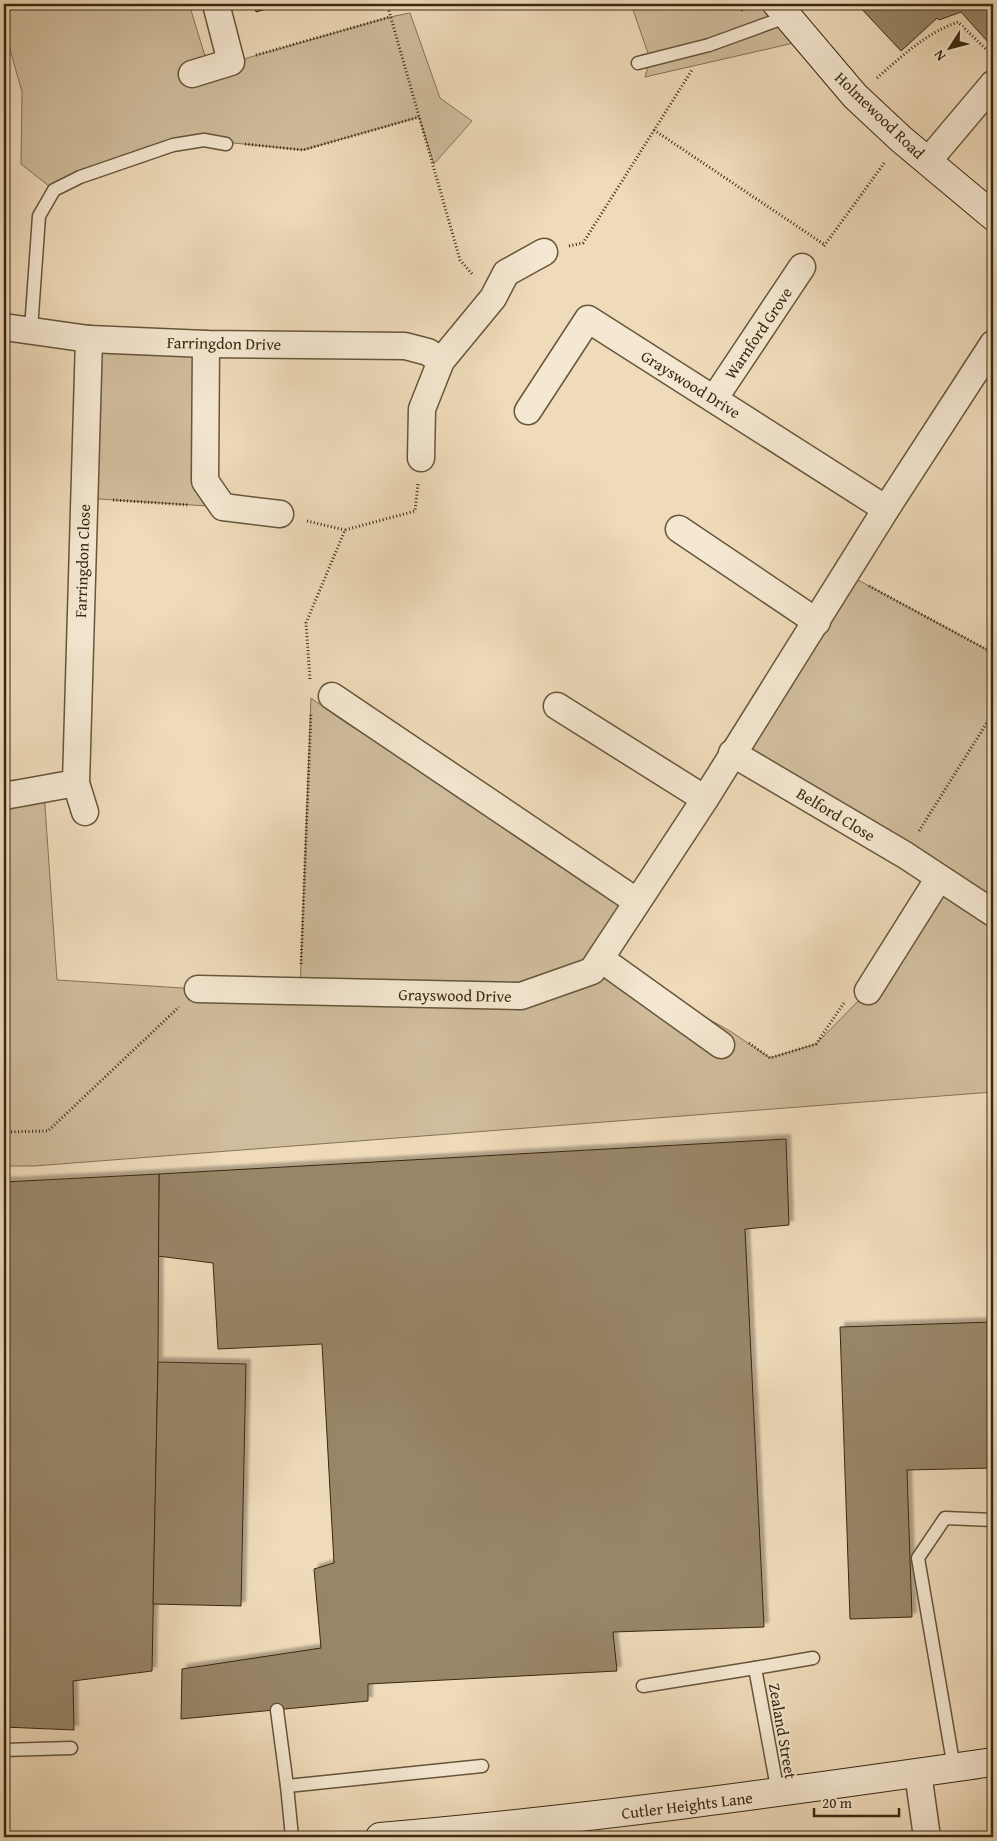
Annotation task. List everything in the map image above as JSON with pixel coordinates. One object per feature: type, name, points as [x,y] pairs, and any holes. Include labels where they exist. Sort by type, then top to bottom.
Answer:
[{"type":"street","points":[[192,74],[231,62],[216,4]]},
{"type":"street","name":"Holmewood Road","points":[[781,10],[855,96],[901,140],[993,216]]},
{"type":"street","points":[[928,161],[993,84]]},
{"type":"street","points":[[422,458],[422,409],[441,361],[493,298],[506,273],[544,252]]},
{"type":"street","name":"Warnford Grove","points":[[714,399],[802,267]]},
{"type":"street","name":"Grayswood Drive","points":[[528,411],[588,319],[886,509]]},
{"type":"street","name":"Farringdon Drive","points":[[4,327],[89,338],[206,344],[405,346],[428,352],[441,361]]},
{"type":"street","name":"Farringdon Close","points":[[84,812],[76,783],[89,338]]},
{"type":"street","points":[[206,344],[205,481],[223,507],[280,514]]},
{"type":"street","name":"Grayswood Drive","points":[[198,989],[521,996],[592,971],[993,344]]},
{"type":"street","points":[[679,529],[816,622]]},
{"type":"street","points":[[332,696],[636,901]]},
{"type":"street","points":[[557,706],[704,798]]},
{"type":"street","name":"Belford Close","points":[[732,753],[904,854],[993,913]]},
{"type":"street","points":[[43,777],[76,783]]},
{"type":"street","points":[[4,796],[76,783]]},
{"type":"street","points":[[868,991],[939,878]]},
{"type":"street","points":[[601,959],[721,1044]]},
{"type":"street","name":"Cutler Heights Lane","points":[[380,1837],[445,1835],[778,1793],[993,1762]]},
{"type":"street","points":[[918,1773],[927,1837]]},
{"type":"lane","points":[[638,63],[709,44],[781,10]]},
{"type":"lane","points":[[31,329],[39,216],[54,190],[80,177],[173,146],[204,140],[226,144]]},
{"type":"lane","points":[[954,1768],[918,1558],[945,1518],[993,1520]]},
{"type":"lane","points":[[755,1668],[813,1658]]},
{"type":"lane","name":"Zealand Street","points":[[643,1686],[755,1668],[778,1793]]},
{"type":"lane","points":[[277,1710],[292,1837]]},
{"type":"lane","points":[[4,1750],[71,1748]]},
{"type":"lane","points":[[287,1786],[482,1766]]},
{"type":"path","points":[[387,4],[460,260],[493,298]]},
{"type":"path","points":[[231,62],[390,16]]},
{"type":"path","points":[[855,96],[907,52],[941,28],[958,22],[993,56]]},
{"type":"path","points":[[544,252],[583,242],[709,44]]},
{"type":"path","points":[[226,144],[303,150],[419,117]]},
{"type":"path","points":[[654,130],[825,245]]},
{"type":"path","points":[[802,267],[825,245],[901,140]]},
{"type":"path","points":[[84,498],[223,507]]},
{"type":"path","points":[[280,514],[345,530]]},
{"type":"path","points":[[847,574],[993,653]]},
{"type":"path","points":[[904,854],[993,713]]},
{"type":"path","points":[[721,1044],[730,1031],[770,1058],[816,1044],[857,985],[868,991]]},
{"type":"path","points":[[4,1132],[48,1131],[198,989]]},
{"type":"shaded area","points":[[4,4],[189,4],[209,69],[390,17],[410,13],[440,98],[472,121],[434,164],[419,117],[303,150],[204,140],[54,190],[21,164],[22,92],[4,28]]},
{"type":"shaded area","points":[[631,4],[777,4],[807,40],[645,77],[650,59]]},
{"type":"shaded area","points":[[89,339],[206,344],[205,481],[223,507],[84,498]]},
{"type":"shaded area","points":[[847,574],[993,653],[993,1092],[34,1166],[4,1166],[4,781],[43,777],[57,980],[198,989],[300,991],[311,698],[346,723],[636,901],[601,959],[730,1031],[770,1058],[816,1044],[868,991],[939,878],[732,753]]},
{"type":"building","points":[[254,4],[283,4],[256,12]]},
{"type":"building","points":[[857,4],[993,4],[993,38],[988,42],[961,12],[939,20],[937,18],[901,51]]},
{"type":"building","points":[[786,1139],[789,1225],[745,1229],[764,1627],[613,1632],[617,1671],[368,1684],[368,1701],[181,1719],[182,1669],[321,1648],[314,1569],[334,1563],[322,1344],[218,1349],[213,1263],[158,1256],[159,1174]]},
{"type":"building","points":[[159,1174],[158,1362],[152,1671],[73,1681],[74,1730],[4,1727],[4,1182]]},
{"type":"building","points":[[993,1322],[993,1468],[907,1470],[912,1617],[850,1619],[840,1327]]},
{"type":"building","points":[[158,1362],[246,1364],[241,1606],[153,1604]]}]
